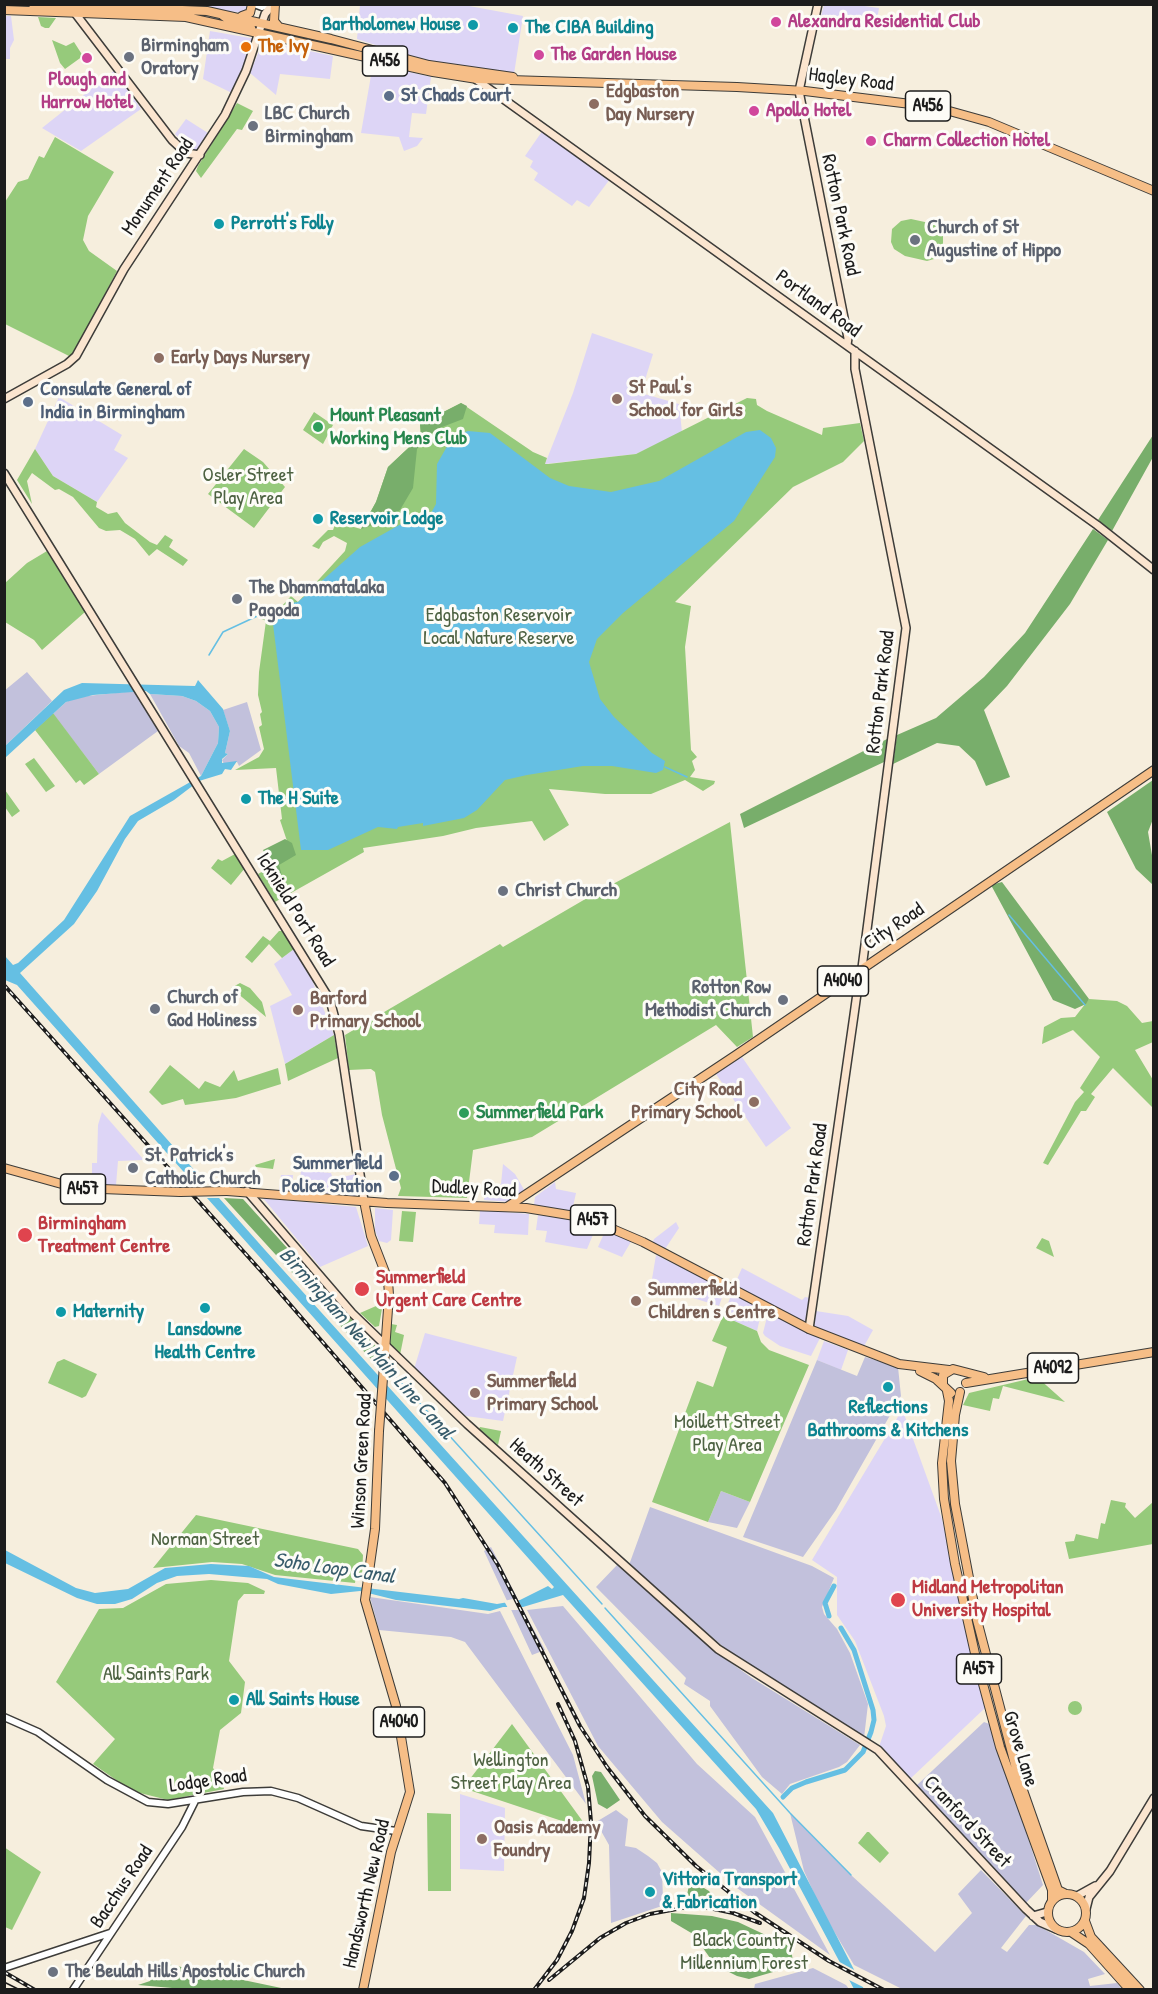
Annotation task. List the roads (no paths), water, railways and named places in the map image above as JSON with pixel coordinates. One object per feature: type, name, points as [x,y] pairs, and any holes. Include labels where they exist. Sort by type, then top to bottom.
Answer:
[{"type":"main road","name":"Hagley Road","points":[[33,4],[57,5],[74,10]]},
{"type":"main road","points":[[234,16],[246,16],[252,10],[253,4]]},
{"type":"main road","points":[[262,22],[272,4]]},
{"type":"main road","points":[[272,4],[274,21],[279,27]]},
{"type":"main road","points":[[799,91],[818,4]]},
{"type":"main road","name":"Hagley Road","points":[[4,10],[220,14],[331,39],[405,60],[459,71],[528,80]]},
{"type":"main road","points":[[74,10],[171,140],[186,153],[200,155]]},
{"type":"main road","name":"Hagley Road","points":[[186,13],[260,33],[477,80],[799,91],[915,104],[953,111],[991,123],[1154,192]]},
{"type":"main road","points":[[220,14],[229,20],[248,25],[260,33]]},
{"type":"main road","name":"Monument Road","points":[[4,399],[67,364],[81,347],[124,269],[200,155],[239,89],[262,22]]},
{"type":"main road","points":[[331,39],[335,50]]},
{"type":"main road","name":"Portland Road","points":[[459,71],[477,80],[847,345],[1108,533],[1154,570]]},
{"type":"main road","name":"Rotton Park Road","points":[[799,91],[848,338],[847,345]]},
{"type":"main road","points":[[186,153],[190,170]]},
{"type":"main road","name":"Rotton Park Road","points":[[855,351],[855,369],[906,628],[862,968]]},
{"type":"main road","name":"Icknield Port Road","points":[[6,477],[330,1000],[339,1034],[364,1201]]},
{"type":"main road","name":"City Road","points":[[507,1207],[1154,770]]},
{"type":"main road","name":"Rotton Park Road","points":[[809,1329],[858,986],[854,974]]},
{"type":"main road","name":"Dudley Road","points":[[4,1168],[76,1188],[180,1192],[247,1191],[364,1201],[526,1208],[571,1215],[604,1223],[809,1329],[877,1357],[912,1368],[945,1388]]},
{"type":"main road","name":"Heath Street","points":[[247,1191],[369,1330],[718,1649],[878,1750]]},
{"type":"main road","points":[[526,1208],[532,1191]]},
{"type":"main road","name":"Winson Green Road","points":[[364,1201],[371,1236],[388,1280],[375,1529],[365,1599],[400,1725],[410,1787],[406,1807]]},
{"type":"main road","points":[[369,1330],[380,1330],[387,1324]]},
{"type":"main road","name":"A4092","points":[[966,1383],[1154,1352]]},
{"type":"main road","name":"Dudley Road","points":[[912,1368],[949,1370]]},
{"type":"main road","points":[[957,1369],[964,1373],[966,1383],[960,1392],[945,1388],[943,1375],[949,1370],[957,1369]]},
{"type":"main road","name":"A4092","points":[[964,1373],[992,1379]]},
{"type":"main road","name":"Grove Lane","points":[[945,1388],[949,1401],[942,1460],[946,1509],[981,1676],[1013,1786],[1052,1890],[1052,1900]]},
{"type":"main road","name":"Grove Lane","points":[[960,1392],[954,1415],[951,1461],[956,1504],[977,1620],[1018,1776],[1058,1890],[1066,1894]]},
{"type":"main road","points":[[946,1509],[956,1504]]},
{"type":"main road","name":"Cranford Street","points":[[878,1750],[1033,1916],[1056,1929]]},
{"type":"main road","points":[[1140,1989],[1091,1937],[1085,1921],[1089,1897],[1154,1798]]},
{"type":"main road","name":"Handsworth New Road","points":[[363,1989],[396,1831],[406,1807]]},
{"type":"main road","points":[[1101,1882],[1077,1896],[1066,1894],[1052,1900],[1047,1912],[1049,1922],[1056,1929],[1071,1932],[1089,1944],[1130,1989]]},
{"type":"main road","points":[[1077,1896],[1086,1909]]},
{"type":"main road","points":[[1033,1916],[1047,1912]]},
{"type":"main road","points":[[1071,1932],[1081,1927],[1085,1921]]},
{"type":"street","points":[[253,4],[262,7],[272,4]]},
{"type":"street","name":"Lodge Road","points":[[4,1717],[38,1732],[107,1780],[143,1800],[168,1804],[243,1792],[271,1791],[310,1802],[361,1826],[396,1831]]},
{"type":"street","name":"Bacchus Road","points":[[73,1989],[182,1827],[195,1801]]},
{"type":"street","points":[[7,1967],[110,1933]]},
{"type":"water","name":"Edgbaston Reservoir Local Nature Reserve","points":[[760,430],[771,438],[776,448],[775,457],[734,521],[623,613],[597,639],[589,662],[600,699],[614,717],[652,753],[665,761],[663,770],[656,773],[612,766],[583,766],[527,775],[505,780],[477,810],[464,818],[423,826],[423,823],[398,827],[397,829],[378,827],[328,850],[301,850],[271,608],[283,611],[291,603],[298,602],[360,547],[410,519],[415,524],[430,515],[436,504],[437,464],[453,436],[468,431],[490,433],[550,478],[569,486],[611,492],[659,481],[746,432]]},
{"type":"water","points":[[198,680],[223,709],[230,731],[225,753],[228,754],[222,759],[222,763],[237,761],[231,770],[225,769],[222,774],[199,781],[174,800],[138,821],[125,839],[97,891],[74,924],[20,973],[265,1250],[773,1813],[864,1989],[854,1989],[756,1809],[563,1595],[523,1607],[503,1607],[490,1611],[396,1600],[360,1591],[331,1594],[278,1584],[267,1579],[209,1574],[177,1576],[157,1583],[132,1599],[115,1604],[97,1604],[77,1598],[5,1563],[5,1550],[76,1588],[95,1593],[128,1589],[165,1568],[211,1564],[249,1566],[274,1577],[463,1598],[497,1604],[520,1600],[548,1586],[552,1589],[554,1587],[17,985],[5,980],[5,956],[13,965],[18,963],[64,920],[130,816],[201,776],[218,743],[219,727],[210,711],[196,701],[182,696],[150,694],[146,691],[93,695],[66,702],[5,758],[5,746],[64,690],[82,683],[195,686]]},
{"type":"waterway","points":[[209,655],[223,632],[266,612]]},
{"type":"waterway","points":[[665,767],[687,777]]},
{"type":"waterway","points":[[1009,915],[1085,1005]]},
{"type":"waterway","name":"Birmingham New Main Line Canal","points":[[397,1378],[602,1604]]},
{"type":"waterway","points":[[829,1616],[825,1603],[834,1586]]},
{"type":"waterway","points":[[605,1608],[790,1813],[851,1875]]},
{"type":"waterway","points":[[783,1797],[792,1788],[845,1770],[863,1752],[871,1732],[874,1720],[873,1710],[854,1650],[841,1628]]},
{"type":"tram line","points":[[4,1982],[20,1990]]},
{"type":"railway","points":[[4,985],[261,1271],[445,1483],[498,1565],[580,1726],[607,1767],[645,1816],[696,1866],[754,1912],[829,1961],[884,1990]]},
{"type":"railway","points":[[534,1990],[557,1960],[572,1931],[584,1898],[589,1863],[591,1822],[588,1787],[575,1741],[558,1704]]},
{"type":"railway","points":[[549,1980],[600,1938],[626,1923],[650,1914],[682,1908],[709,1908],[733,1913],[760,1923]]},
{"type":"railway","points":[[4,1972],[35,1990]]},
{"type":"place","name":"Alexandra Residential Club","points":[[776,22]]},
{"type":"place","name":"Bartholomew House","points":[[473,25]]},
{"type":"place","name":"The CIBA Building","points":[[513,28]]},
{"type":"place","name":"The Ivy","points":[[246,47]]},
{"type":"place","name":"The Garden House","points":[[539,55]]},
{"type":"place","name":"Birmingham Oratory","points":[[129,57]]},
{"type":"place","name":"Plough and Harrow Hotel","points":[[87,58]]},
{"type":"place","name":"St Chads Court","points":[[389,96]]},
{"type":"place","name":"Edgbaston Day Nursery","points":[[594,104]]},
{"type":"place","name":"Apollo Hotel","points":[[754,111]]},
{"type":"place","name":"LBC Church Birmingham","points":[[253,126]]},
{"type":"place","name":"Charm Collection Hotel","points":[[871,141]]},
{"type":"place","name":"Perrott's Folly","points":[[219,224]]},
{"type":"place","name":"Church of St Augustine of Hippo","points":[[915,240]]},
{"type":"place","name":"Early Days Nursery","points":[[159,358]]},
{"type":"place","name":"St Paul's School for Girls","points":[[617,399]]},
{"type":"place","name":"Consulate General of India in Birmingham","points":[[28,402]]},
{"type":"place","name":"Mount Pleasant Working Mens Club","points":[[318,427]]},
{"type":"place","name":"Reservoir Lodge","points":[[318,519]]},
{"type":"place","name":"The Dhammatalaka Pagoda","points":[[237,599]]},
{"type":"place","name":"The H Suite","points":[[246,799]]},
{"type":"place","name":"Christ Church","points":[[503,891]]},
{"type":"place","name":"Rotton Row Methodist Church","points":[[783,1000]]},
{"type":"place","name":"Church of God Holiness","points":[[155,1009]]},
{"type":"place","name":"Barford Primary School","points":[[298,1010]]},
{"type":"place","name":"City Road Primary School","points":[[754,1102]]},
{"type":"place","name":"Summerfield Park","points":[[464,1113]]},
{"type":"place","name":"St. Patrick's Catholic Church","points":[[133,1168]]},
{"type":"place","name":"Summerfield Police Station","points":[[394,1176]]},
{"type":"place","name":"Birmingham Treatment Centre","points":[[25,1235]]},
{"type":"place","name":"Summerfield Urgent Care Centre","points":[[362,1289]]},
{"type":"place","name":"Summerfield Children's Centre","points":[[636,1301]]},
{"type":"place","name":"Lansdowne Health Centre","points":[[205,1308]]},
{"type":"place","name":"Maternity","points":[[61,1312]]},
{"type":"place","name":"Reflections Bathrooms & Kitchens","points":[[888,1387]]},
{"type":"place","name":"Summerfield Primary School","points":[[475,1393]]},
{"type":"place","name":"Midland Metropolitan University Hospital","points":[[898,1600]]},
{"type":"place","name":"All Saints House","points":[[234,1700]]},
{"type":"place","name":"Oasis Academy Foundry","points":[[482,1839]]},
{"type":"place","name":"Vittoria Transport & Fabrication","points":[[650,1892]]},
{"type":"place","name":"The Beulah Hills Apostolic Church","points":[[53,1972]]},
{"type":"park label","name":"Osler Street Play Area","points":[[248,488]]},
{"type":"park label","name":"Moillett Street Play Area","points":[[727,1434]]},
{"type":"park label","name":"Norman Street","points":[[205,1540]]},
{"type":"park label","name":"All Saints Park","points":[[156,1675]]},
{"type":"park label","name":"Wellington Street Play Area","points":[[511,1772]]},
{"type":"park label","name":"Black Country Millennium Forest","points":[[744,1952]]},
{"type":"water label","name":"Soho Loop Canal","points":[[334,1569]]}]
